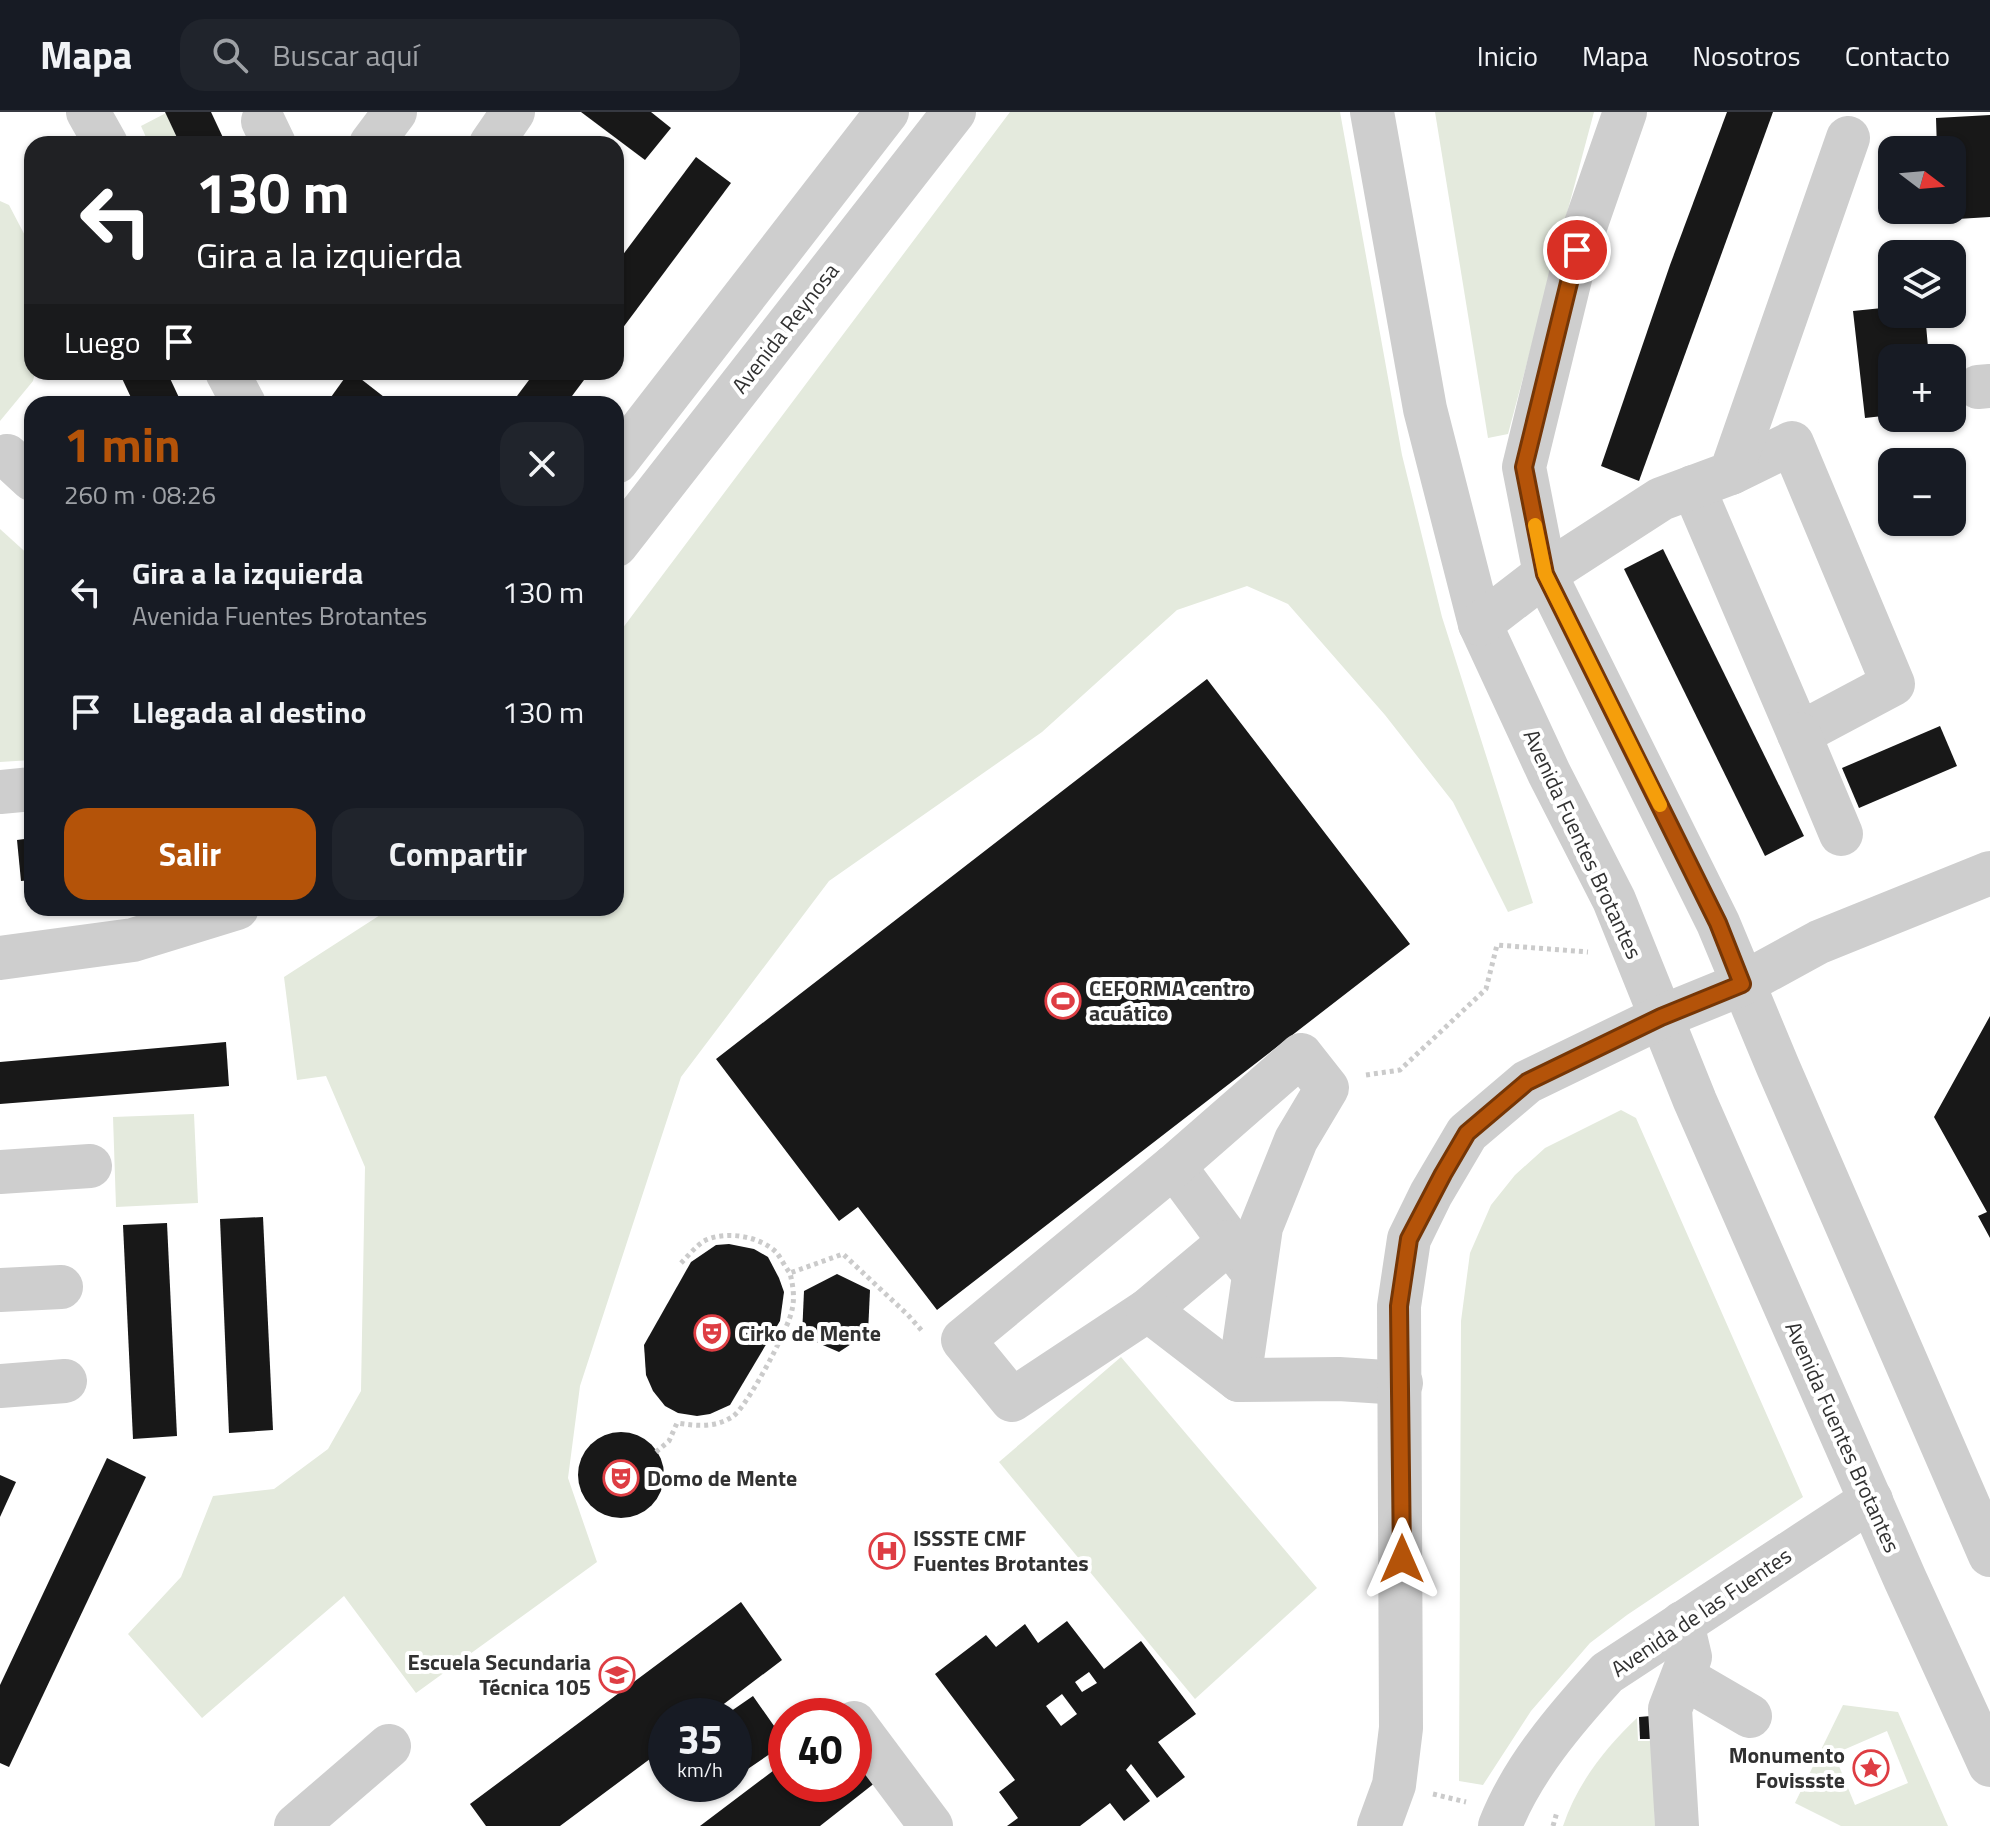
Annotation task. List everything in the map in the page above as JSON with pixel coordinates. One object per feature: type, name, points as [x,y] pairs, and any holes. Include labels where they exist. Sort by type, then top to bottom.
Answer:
[{"type":"street","points":[[88,112],[102,136]]},
{"type":"street","points":[[377,136],[395,112]]},
{"type":"street","points":[[496,136],[513,112]]},
{"type":"street","points":[[624,452],[887,112]]},
{"type":"street","name":"Avenida Reynosa","points":[[624,535],[954,112]]},
{"type":"street","name":"Avenida Fuentes Brotantes","points":[[1372,112],[1425,409],[1480,624],[1549,773],[1614,900],[1695,1101],[1990,1765]]},
{"type":"street","points":[[1625,112],[1577,250],[1524,467],[1545,574],[1718,923],[1990,1555]]},
{"type":"street","points":[[1841,834],[1799,734],[1712,480],[1848,138]]},
{"type":"street","points":[[1480,624],[1545,574],[1661,499],[1712,480],[1792,443],[1893,684],[1799,734]]},
{"type":"street","points":[[0,792],[24,790]]},
{"type":"street","points":[[1379,1826],[1394,1785],[1401,1728],[1399,1306],[1409,1239],[1467,1133],[1527,1082],[1661,1017],[1742,984],[1819,942],[1990,873]]},
{"type":"street","points":[[0,958],[133,940],[211,916]]},
{"type":"street","points":[[1301,1055],[1327,1088],[1296,1140],[1261,1227],[1242,1258],[1148,1310],[1012,1400],[963,1340],[1174,1166],[1301,1055]]},
{"type":"street","points":[[0,1172],[90,1166]]},
{"type":"street","points":[[1174,1166],[1242,1258],[1239,1380]]},
{"type":"street","points":[[0,1290],[61,1287]]},
{"type":"street","points":[[1148,1310],[1239,1380],[1339,1379],[1401,1383]]},
{"type":"street","points":[[0,1386],[65,1381]]},
{"type":"street","name":"Avenida de las Fuentes","points":[[1503,1819],[1540,1755],[1607,1673],[1871,1500]]},
{"type":"street","points":[[1677,1826],[1670,1709],[1690,1657],[1682,1623]]},
{"type":"street","points":[[1683,1677],[1750,1716]]},
{"type":"street","points":[[296,1826],[389,1746]]},
{"type":"street","points":[[872,1747],[931,1826]]},
{"type":"path","points":[[1327,1088],[1358,1076],[1400,1070],[1486,989],[1497,945],[1637,958]]},
{"type":"path","points":[[656,1452],[669,1441],[677,1423],[715,1425],[740,1412],[788,1325],[794,1291],[790,1273],[776,1252],[760,1242],[724,1235],[705,1241],[681,1263]]},
{"type":"path","points":[[790,1273],[843,1254],[908,1315],[941,1356],[963,1340]]},
{"type":"path","points":[[1394,1785],[1503,1819]]},
{"type":"path","points":[[1553,1826],[1558,1809]]},
{"type":"shaded area","points":[[1010,112],[1340,112],[1402,455],[1442,617],[1533,903],[1508,912],[1453,802],[1385,715],[1288,604],[1247,586],[1177,610],[1042,732],[829,881],[681,1077],[580,1386],[568,1478],[597,1562],[416,1693],[344,1596],[202,1718],[128,1634],[181,1577],[213,1496],[274,1489],[328,1449],[361,1391],[365,1167],[326,1076],[297,1080],[284,977],[379,916],[624,916],[624,626]]},
{"type":"shaded area","points":[[1435,112],[1594,112],[1508,434],[1488,438]]},
{"type":"shaded area","points":[[166,113],[176,136],[145,136],[141,126]]},
{"type":"shaded area","points":[[0,201],[9,205],[24,234],[24,380],[33,380],[0,421]]},
{"type":"shaded area","points":[[0,529],[24,551],[24,760],[0,762]]},
{"type":"shaded area","points":[[1621,1110],[1636,1118],[1803,1497],[1590,1643],[1531,1711],[1483,1785],[1459,1781],[1461,1321],[1470,1253],[1491,1205],[1515,1175],[1545,1148]]},
{"type":"shaded area","points":[[194,1114],[198,1203],[116,1207],[113,1117]]},
{"type":"shaded area","points":[[1121,1357],[1317,1588],[1195,1699],[999,1462]]},
{"type":"shaded area","points":[[1843,1705],[1898,1712],[1948,1826],[1841,1826],[1795,1803]],"holes":[[[1887,1731],[1908,1783],[1855,1805],[1834,1754]]]},
{"type":"shaded area","points":[[1637,1718],[1638,1741],[1652,1741],[1655,1826],[1563,1826],[1593,1768]]},
{"type":"building","points":[[165,112],[211,112],[222,136],[176,136]]},
{"type":"building","points":[[581,112],[651,112],[671,128],[645,160],[624,144],[624,136],[613,136]]},
{"type":"building","points":[[1727,112],[1773,112],[1639,481],[1601,466]]},
{"type":"building","points":[[1990,115],[1990,217],[1966,218],[1966,136],[1937,136],[1936,118]]},
{"type":"building","points":[[696,157],[731,183],[624,326],[624,253]]},
{"type":"building","points":[[1878,308],[1878,328],[1926,328],[1928,344],[1878,344],[1878,417],[1865,418],[1853,311]]},
{"type":"building","points":[[123,380],[171,380],[178,396],[130,396]]},
{"type":"building","points":[[343,380],[362,380],[383,396],[332,396]]},
{"type":"building","points":[[529,380],[584,380],[572,396],[517,396]]},
{"type":"building","points":[[1663,549],[1804,836],[1765,856],[1624,569]]},
{"type":"building","name":"CEFORMA centro acuático","points":[[1207,679],[1410,944],[937,1310],[858,1207],[839,1221],[716,1059]]},
{"type":"building","points":[[1940,726],[1957,766],[1859,808],[1842,768]]},
{"type":"building","points":[[24,839],[24,881],[21,881],[17,840]]},
{"type":"building","points":[[1990,1016],[1990,1238],[1978,1216],[1987,1212],[1934,1117]]},
{"type":"building","points":[[226,1042],[229,1086],[0,1104],[0,1062]]},
{"type":"building","points":[[263,1217],[273,1430],[229,1433],[220,1219]]},
{"type":"building","points":[[167,1223],[177,1436],[133,1439],[123,1225]]},
{"type":"building","name":"Cirko de Mente","points":[[716,1245],[754,1249],[768,1257],[784,1292],[780,1321],[730,1405],[697,1416],[678,1413],[665,1406],[653,1391],[646,1375],[644,1345],[691,1262]]},
{"type":"building","points":[[837,1274],[870,1290],[868,1333],[839,1352],[802,1336],[804,1291]]},
{"type":"building","name":"Domo de Mente","points":[[621,1432],[645,1439],[657,1451],[664,1475],[657,1499],[645,1511],[621,1518],[597,1511],[585,1499],[578,1475],[585,1451],[597,1439]]},
{"type":"building","points":[[107,1458],[146,1477],[9,1767],[0,1763],[0,1685]]},
{"type":"building","points":[[0,1475],[16,1482],[0,1517]]},
{"type":"building","points":[[741,1602],[782,1660],[732,1698],[648,1698],[648,1760],[560,1826],[486,1826],[470,1804]]},
{"type":"building","points":[[1067,1621],[1104,1669],[1141,1641],[1196,1714],[1158,1742],[1185,1777],[1157,1798],[1131,1764],[1126,1770],[1150,1801],[1124,1821],[1110,1803],[1080,1826],[1007,1826],[1018,1818],[999,1792],[1015,1780],[935,1674],[986,1635],[996,1647],[1025,1624],[1038,1643]],"holes":[[[1089,1672],[1097,1683],[1082,1692],[1075,1682]],[[1062,1694],[1077,1714],[1061,1726],[1046,1706]]]},
{"type":"building","points":[[753,1696],[768,1717],[768,1755],[752,1766],[752,1698]]},
{"type":"building","points":[[1651,1716],[1652,1739],[1640,1739],[1639,1717]]},
{"type":"building","points":[[768,1775],[768,1802],[851,1802],[820,1826],[700,1826],[732,1802],[752,1802],[752,1787]]},
{"type":"slow traffic","points":[[1535,525],[1545,574],[1660,805]]},
{"type":"place","name":"CEFORMA centro acuático","points":[[1063,1001]]},
{"type":"place","name":"Cirko de Mente","points":[[712,1333]]},
{"type":"place","name":"Domo de Mente","points":[[621,1478]]},
{"type":"place","name":"ISSSTE CMF Fuentes Brotantes","points":[[887,1551]]},
{"type":"place","name":"Escuela Secundaria Técnica 105","points":[[617,1675]]},
{"type":"place","name":"Monumento Fovissste","points":[[1871,1768]]},
{"type":"route","points":[[1402,1559],[1399,1306],[1409,1239],[1467,1133],[1527,1082],[1661,1017],[1742,984],[1718,923],[1545,574],[1524,467],[1577,250]]}]
